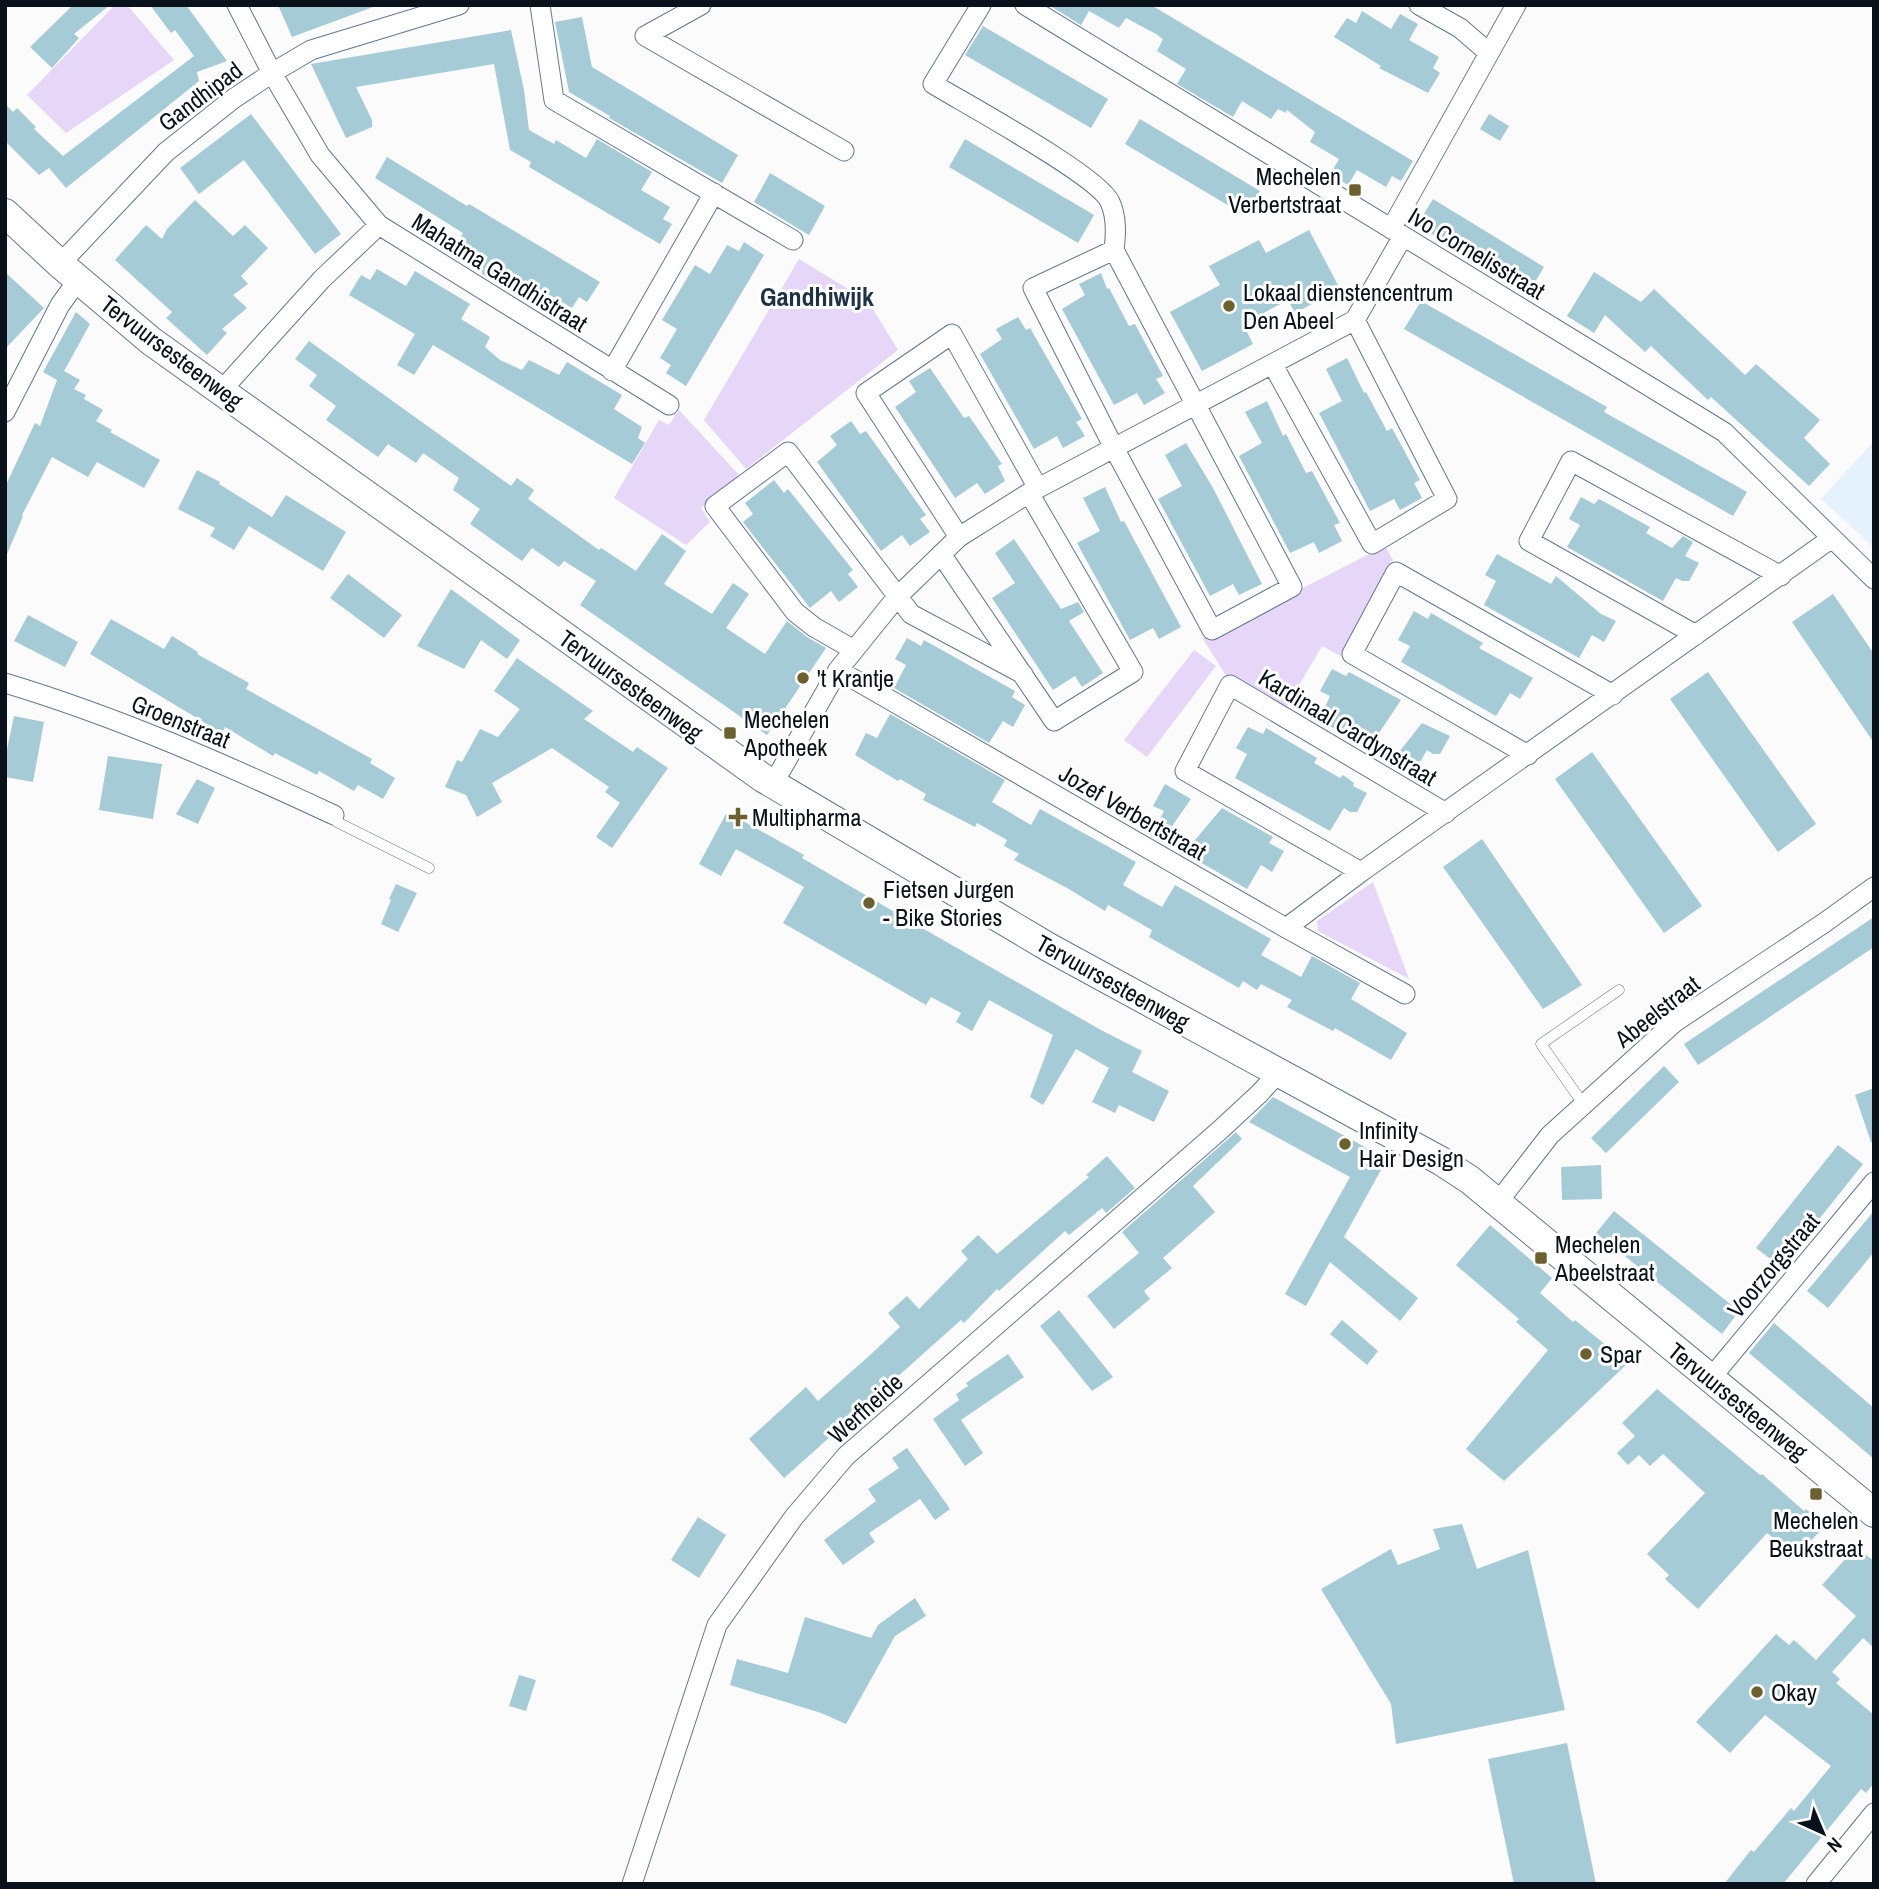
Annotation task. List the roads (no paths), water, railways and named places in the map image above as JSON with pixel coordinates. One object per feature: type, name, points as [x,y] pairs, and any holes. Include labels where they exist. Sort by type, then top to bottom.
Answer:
[{"type":"street","points":[[237,5],[272,73],[311,50],[459,5]]},
{"type":"street","points":[[540,5],[554,100],[793,240]]},
{"type":"street","points":[[701,5],[645,36],[844,151]]},
{"type":"street","points":[[981,5],[933,84],[1085,176],[1110,201],[1116,230],[1114,250],[1292,587],[1212,630],[1114,448],[1033,288],[1114,250]]},
{"type":"street","name":"Ivo Cornelisstraat","points":[[1025,5],[1724,432],[1874,579]]},
{"type":"street","points":[[1419,5],[1460,29],[1489,53]]},
{"type":"street","points":[[774,784],[838,670],[897,597],[960,537],[1034,491],[1355,320],[1489,53],[1516,5]]},
{"type":"street","name":"Gandhipad","points":[[5,412],[60,305],[69,272],[166,152],[233,99],[272,73],[320,155],[379,225]]},
{"type":"street","points":[[612,371],[714,193]]},
{"type":"street","name":"Tervuursesteenweg","points":[[5,213],[69,272],[151,341],[774,784],[1050,948],[1441,1161],[1498,1202],[1874,1513]]},
{"type":"street","name":"Mahatma Gandhistraat","points":[[221,391],[322,279],[379,225],[670,405]]},
{"type":"street","points":[[1273,365],[1372,544],[1447,499],[1355,320]]},
{"type":"street","points":[[941,554],[1054,721],[1133,672],[1034,491],[953,334],[866,393],[960,537]]},
{"type":"street","points":[[854,650],[814,627],[795,612],[715,506],[788,452],[911,614],[1023,674]]},
{"type":"street","points":[[1696,635],[1529,541],[1571,461],[1781,576]]},
{"type":"street","name":"Kardinaal Cardynstraat","points":[[1286,928],[1832,538]]},
{"type":"street","points":[[1528,755],[1352,654],[1396,572],[1612,695]]},
{"type":"street","name":"Jozef Verbertstraat","points":[[838,670],[1405,994]]},
{"type":"street","name":"Groenstraat","points":[[5,683],[69,702],[255,778],[334,816]]},
{"type":"street","name":"Kardinaal Cardynstraat","points":[[1361,872],[1185,771],[1230,685],[1446,813]]},
{"type":"street","name":"Abeelstraat","points":[[1498,1202],[1550,1135],[1675,1022],[1874,887]]},
{"type":"street","name":"Werfheide","points":[[632,1884],[717,1625],[794,1517],[846,1456],[1219,1131],[1278,1073]]},
{"type":"street","name":"Voorzorgstraat","points":[[1710,1379],[1874,1182]]},
{"type":"street","points":[[1816,1884],[1874,1814]]},
{"type":"lane","points":[[334,816],[337,822],[429,868]]},
{"type":"lane","points":[[1584,1105],[1541,1044],[1619,990]]},
{"type":"place","name":"Mechelen Verbertstraat","points":[[1355,190]]},
{"type":"place","name":"Lokaal dienstencentrum Den Abeel","points":[[1229,306]]},
{"type":"place","name":"'t Krantje","points":[[803,678]]},
{"type":"place","name":"Mechelen Apotheek","points":[[730,733]]},
{"type":"place","name":"Multipharma","points":[[738,817]]},
{"type":"place","name":"Fietsen Jurgen - Bike Stories","points":[[869,903]]},
{"type":"place","name":"Infinity Hair Design","points":[[1345,1144]]},
{"type":"place","name":"Mechelen Abeelstraat","points":[[1541,1258]]},
{"type":"place","name":"Spar","points":[[1586,1354]]},
{"type":"place","name":"Mechelen Beukstraat","points":[[1816,1494]]},
{"type":"place","name":"Okay","points":[[1757,1692]]},
{"type":"district","name":"Gandhiwijk","points":[[817,296]]}]
